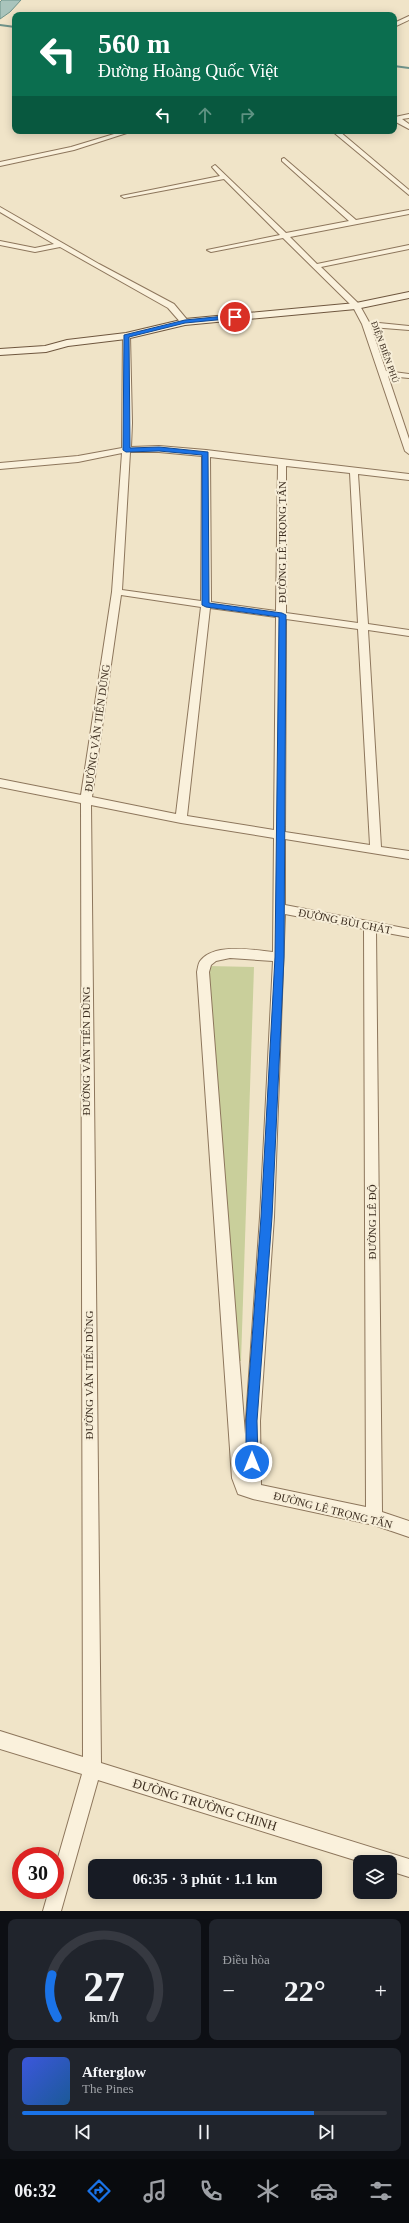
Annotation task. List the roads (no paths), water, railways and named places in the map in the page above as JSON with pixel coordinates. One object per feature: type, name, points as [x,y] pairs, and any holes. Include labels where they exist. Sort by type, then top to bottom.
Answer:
[{"type":"main road","points":[[0,352],[46,349],[67,343],[126,336],[185,322],[296,313],[356,306],[409,295]]},
{"type":"street","points":[[397,24],[409,18]]},
{"type":"street","points":[[397,119],[409,116]]},
{"type":"street","points":[[397,120],[409,127]]},
{"type":"street","points":[[0,164],[72,149],[120,134]]},
{"type":"street","points":[[339,134],[409,193]]},
{"type":"street","points":[[284,160],[354,222]]},
{"type":"street","name":"ĐIỆN BIÊN PHỦ","points":[[215,167],[356,306],[366,324],[409,451]]},
{"type":"street","points":[[124,196],[225,177]]},
{"type":"street","points":[[0,209],[171,306],[179,312],[185,322]]},
{"type":"street","points":[[211,250],[409,212]]},
{"type":"street","points":[[0,243],[35,250],[62,245]]},
{"type":"street","points":[[317,266],[409,247]]},
{"type":"street","points":[[366,324],[409,328]]},
{"type":"street","name":"ĐƯỜNG VĂN TIẾN DŨNG","points":[[52,1911],[92,1769],[85,882],[86,801],[117,592],[126,450],[126,336]]},
{"type":"street","points":[[383,373],[409,376]]},
{"type":"street","points":[[0,466],[78,459],[126,450],[159,449],[206,453],[409,477]]},
{"type":"street","points":[[181,819],[206,605],[206,453]]},
{"type":"street","name":"ĐƯỜNG LÊ TRỌNG TẤN","points":[[282,462],[279,957],[266,1232],[252,1421],[253,1491],[374,1517],[409,1529]]},
{"type":"street","points":[[354,471],[376,850]]},
{"type":"street","points":[[117,592],[409,633]]},
{"type":"street","points":[[0,783],[181,819],[409,855]]},
{"type":"street","name":"ĐƯỜNG BÙI CHÁT","points":[[280,909],[370,927],[409,933]]},
{"type":"street","name":"ĐƯỜNG LÊ ĐỘ","points":[[370,927],[374,1517]]},
{"type":"street","points":[[253,1491],[244,1488],[237,1462],[203,972],[205,963],[217,955],[227,953],[279,957]]},
{"type":"street","name":"ĐƯỜNG TRƯỜNG CHINH","points":[[0,1740],[409,1868]]},
{"type":"water","points":[[2,0],[21,0],[10,12],[0,19],[0,2]]},
{"type":"waterway","points":[[0,25],[12,27]]},
{"type":"waterway","points":[[397,66],[409,68]]}]
